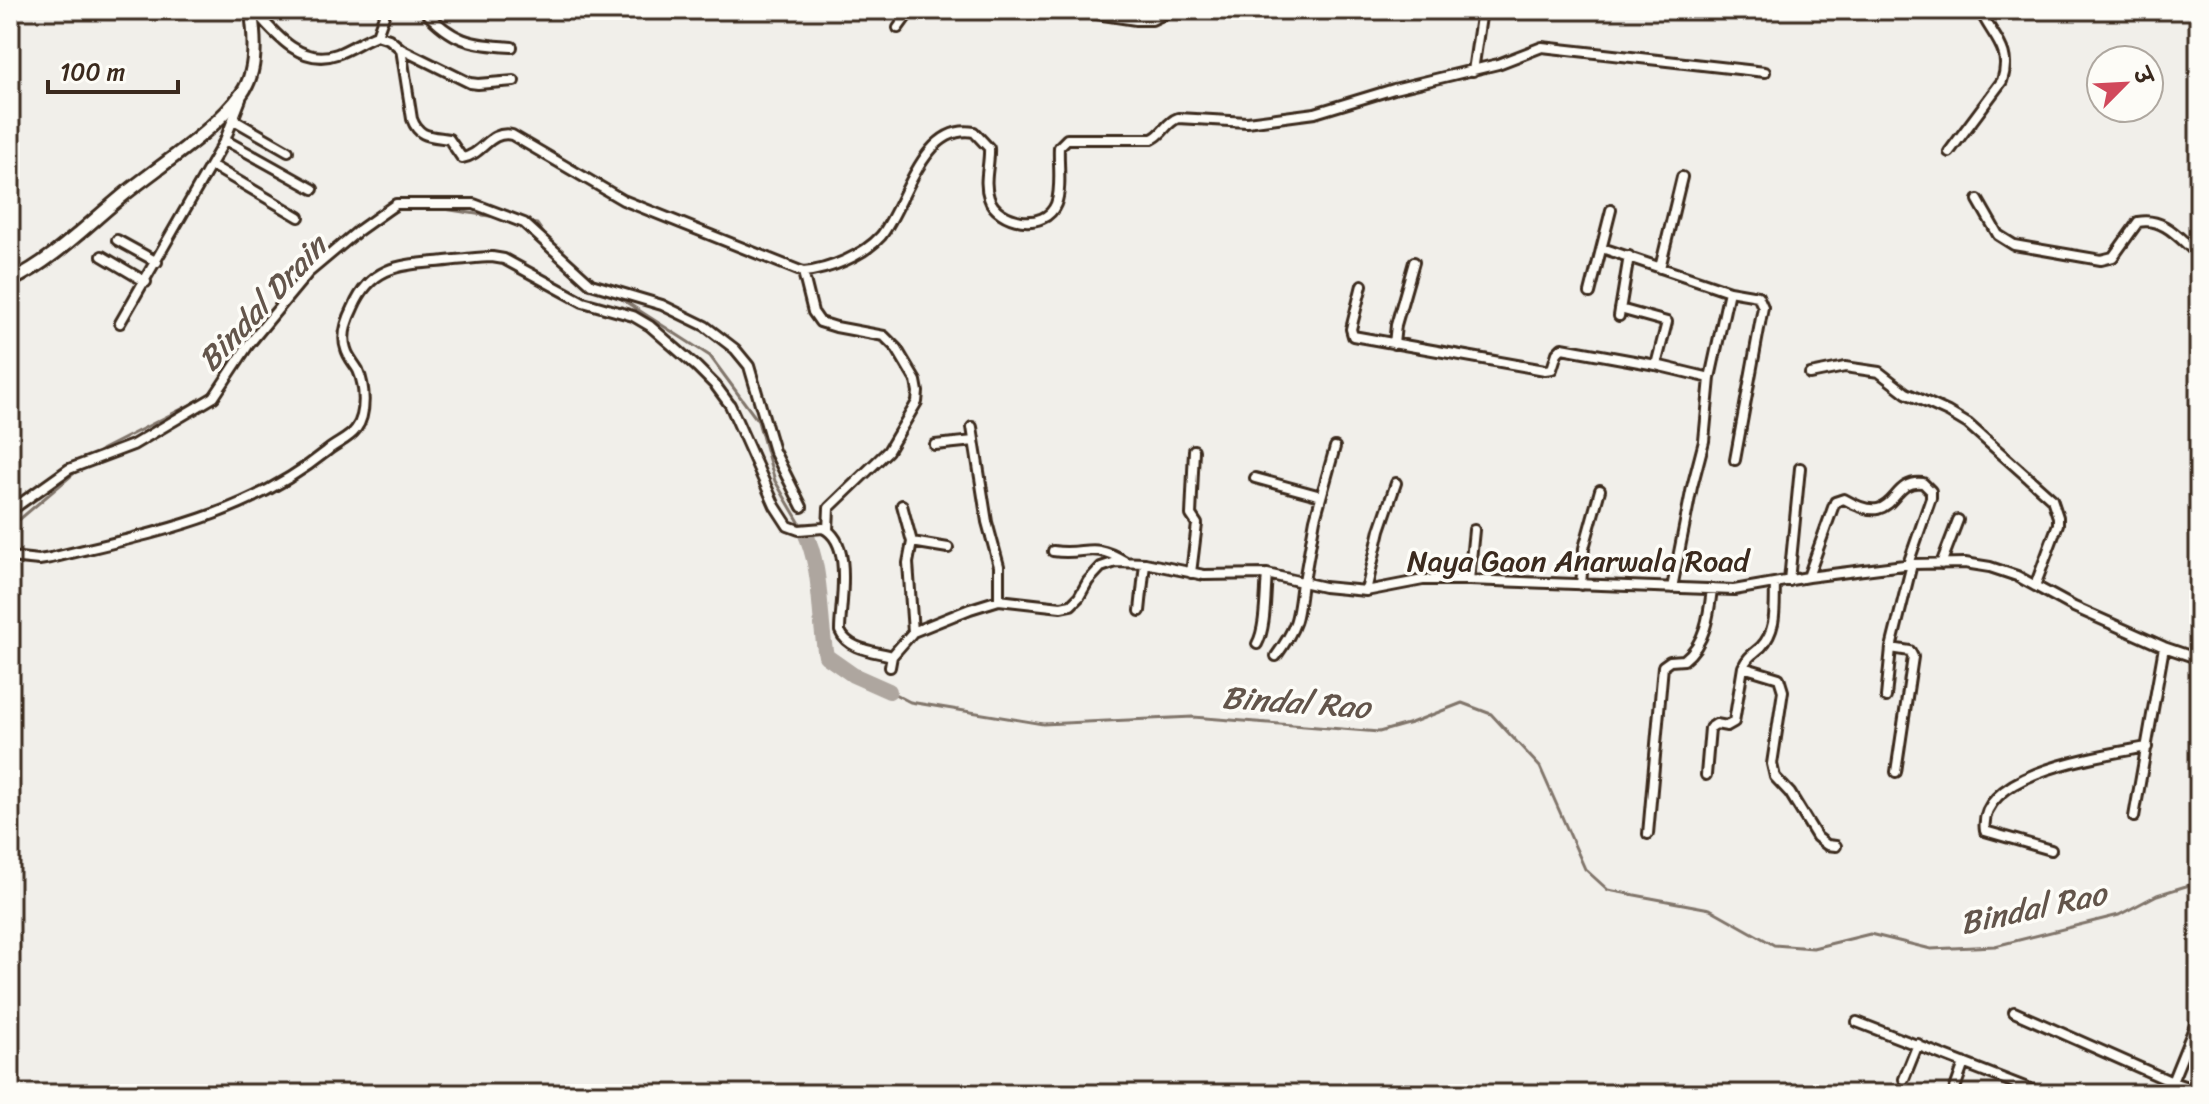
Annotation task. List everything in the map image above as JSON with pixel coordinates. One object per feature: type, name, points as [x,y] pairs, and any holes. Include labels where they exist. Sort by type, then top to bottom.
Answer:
[{"type":"street","points":[[252,10],[279,40],[308,55],[323,57],[336,55],[377,35],[386,10]]},
{"type":"street","points":[[120,323],[146,282],[234,120],[254,49],[252,10]]},
{"type":"street","points":[[424,10],[447,34],[459,39],[512,47]]},
{"type":"street","points":[[898,28],[911,10]]},
{"type":"street","points":[[1070,10],[1152,20],[1173,10]]},
{"type":"street","points":[[1473,71],[1482,10]]},
{"type":"street","points":[[1949,152],[2002,81],[2007,68],[2000,43],[1987,27],[1980,10]]},
{"type":"street","points":[[377,35],[470,83],[514,81]]},
{"type":"street","points":[[401,49],[416,130],[425,136],[449,139],[462,158],[470,156],[496,135],[512,135],[623,200],[803,272],[827,267],[878,239],[931,149],[948,136],[970,131],[985,141],[989,148],[987,188],[990,202],[1002,214],[1025,222],[1045,216],[1056,203],[1059,147],[1067,139],[1152,139],[1169,122],[1178,118],[1247,122],[1315,113],[1394,89],[1498,64],[1542,47],[1765,72]]},
{"type":"street","points":[[10,281],[49,258],[212,125],[244,91]]},
{"type":"street","points":[[234,120],[288,151]]},
{"type":"street","points":[[225,140],[313,189]]},
{"type":"street","points":[[211,165],[299,217]]},
{"type":"street","points":[[1660,268],[1682,177]]},
{"type":"street","points":[[1978,200],[1998,235],[2014,245],[2101,260],[2113,257],[2122,249],[2138,222],[2147,220],[2174,232],[2199,255]]},
{"type":"street","points":[[10,511],[69,469],[133,445],[214,397],[249,344],[308,273],[396,204],[474,204],[524,223],[591,284],[662,305],[705,326],[735,349],[749,366],[774,451],[802,507]]},
{"type":"street","points":[[1590,293],[1611,210]]},
{"type":"street","points":[[117,240],[157,262]]},
{"type":"street","points":[[1602,248],[1729,291],[1758,296],[1763,307],[1735,460]]},
{"type":"street","points":[[102,256],[146,282]]},
{"type":"street","points":[[1629,256],[1620,312],[1667,322],[1656,365]]},
{"type":"street","points":[[10,557],[51,558],[203,519],[263,493],[303,470],[353,433],[362,417],[362,384],[345,347],[344,336],[359,293],[370,280],[395,267],[418,262],[492,257],[504,259],[583,302],[640,319],[697,367],[730,405],[775,506],[788,526],[799,530],[825,529]]},
{"type":"street","points":[[1394,344],[1396,325],[1414,262]]},
{"type":"street","points":[[803,272],[813,312],[820,322],[884,336],[897,349],[916,381],[917,402],[888,451],[829,508],[825,529],[837,545],[843,570],[840,620],[843,637],[856,646],[892,656],[890,667]]},
{"type":"street","points":[[1362,285],[1351,333],[1358,337],[1545,370],[1552,369],[1562,348],[1710,378]]},
{"type":"street","points":[[1672,588],[1704,441],[1710,378],[1729,291]]},
{"type":"street","points":[[1810,374],[1845,367],[1879,372],[1906,393],[1968,424],[2052,499],[2058,524],[2035,586]]},
{"type":"street","points":[[972,427],[987,522],[999,566],[999,600]]},
{"type":"street","points":[[935,445],[974,441]]},
{"type":"street","points":[[1276,656],[1293,633],[1298,620],[1321,496],[1335,447]]},
{"type":"street","points":[[1191,573],[1197,524],[1191,515],[1194,450]]},
{"type":"street","points":[[1789,581],[1800,468]]},
{"type":"street","points":[[1255,478],[1321,496]]},
{"type":"street","points":[[1366,591],[1380,530],[1396,483]]},
{"type":"street","points":[[1808,577],[1835,502],[1844,499],[1874,511],[1883,508],[1909,484],[1923,483],[1931,491],[1891,648],[1886,697]]},
{"type":"street","points":[[1581,585],[1584,548],[1600,490]]},
{"type":"street","points":[[902,505],[912,542],[908,563],[913,632]]},
{"type":"street","points":[[1941,564],[1958,520]]},
{"type":"street","points":[[1469,580],[1474,530]]},
{"type":"street","points":[[912,542],[948,548]]},
{"type":"street","points":[[1053,551],[1064,553],[1094,548],[1104,550],[1126,563]]},
{"type":"street","name":"Naya Gaon Anarwala Road","points":[[892,656],[913,632],[999,600],[1061,607],[1071,605],[1101,567],[1116,562],[1145,563],[1221,576],[1267,574],[1324,587],[1366,591],[1423,580],[1749,588],[1910,564],[1990,567],[2164,647],[2199,659]]},
{"type":"street","points":[[1140,611],[1145,563]]},
{"type":"street","points":[[1257,644],[1265,624],[1263,613],[1267,574]]},
{"type":"street","points":[[1706,775],[1710,728],[1716,724],[1727,726],[1734,722],[1743,667],[1747,658],[1772,633],[1775,583]]},
{"type":"street","points":[[1648,834],[1663,666],[1670,661],[1684,660],[1700,641],[1712,589]]},
{"type":"street","points":[[2134,817],[2164,647]]},
{"type":"street","points":[[1891,648],[1910,651],[1913,657],[1896,772]]},
{"type":"street","points":[[1743,667],[1779,678],[1782,682],[1773,771],[1817,837],[1827,845],[1836,846]]},
{"type":"street","points":[[2051,850],[1985,831],[1991,801],[2001,791],[2079,759],[2147,747]]},
{"type":"street","points":[[2014,1012],[2199,1091]]},
{"type":"street","points":[[2168,1094],[2198,1018]]},
{"type":"street","points":[[1857,1022],[2043,1094]]},
{"type":"street","points":[[1904,1079],[1918,1044]]},
{"type":"street","points":[[1953,1094],[1964,1063]]},
{"type":"waterway","name":"Bindal Drain","points":[[383,218],[404,207]]},
{"type":"waterway","name":"Bindal Drain","points":[[438,208],[502,218]]},
{"type":"waterway","name":"Bindal Drain","points":[[529,223],[537,224],[549,241]]},
{"type":"waterway","name":"Bindal Drain","points":[[306,281],[324,265]]},
{"type":"waterway","name":"Bindal Drain","points":[[612,293],[710,356],[758,421],[775,481],[802,527]]},
{"type":"waterway","name":"Bindal Drain","points":[[239,366],[296,294]]},
{"type":"waterway","name":"Bindal Drain","points":[[94,456],[207,396],[216,387]]},
{"type":"waterway","name":"Bindal Drain","points":[[10,521],[20,519],[79,469]]},
{"type":"waterway","points":[[804,530],[817,576],[826,656],[853,675],[889,691]]},
{"type":"waterway","name":"Bindal Rao","points":[[889,691],[910,702],[1043,724],[1193,717],[1379,732],[1462,703],[1491,714],[1540,767],[1585,869],[1608,890],[1710,909],[1774,945],[1813,948],[1870,934],[1931,949],[1995,946],[2119,915],[2157,895],[2199,882]]}]
